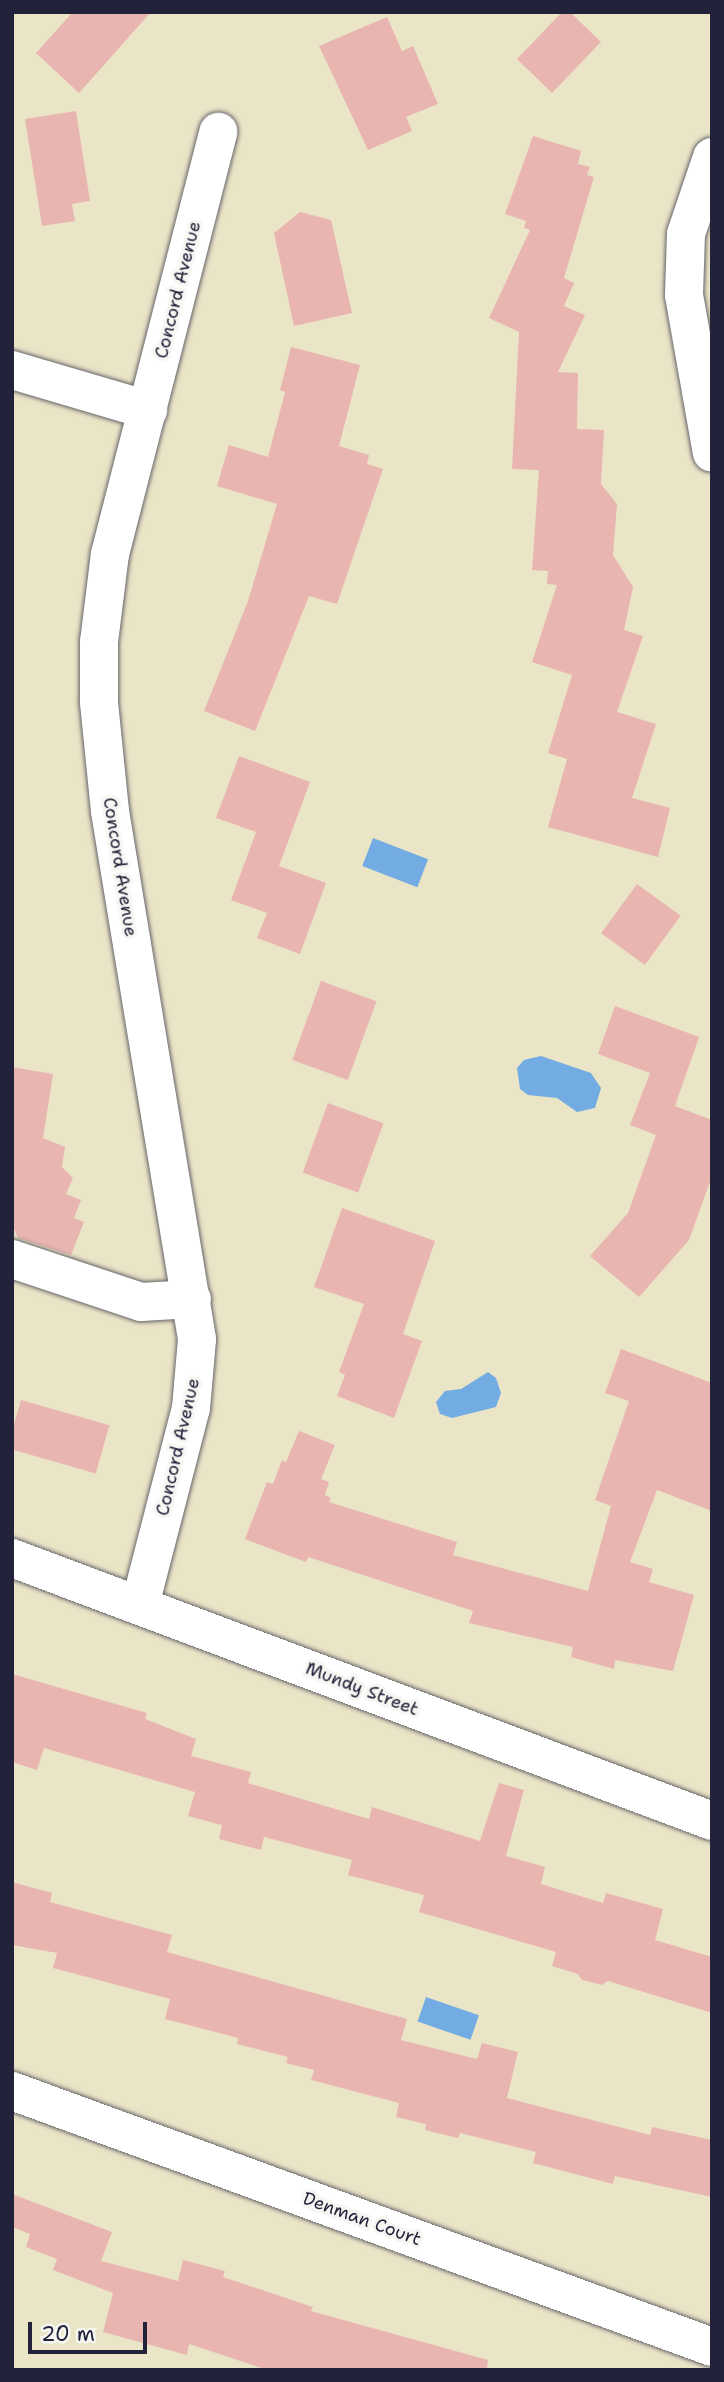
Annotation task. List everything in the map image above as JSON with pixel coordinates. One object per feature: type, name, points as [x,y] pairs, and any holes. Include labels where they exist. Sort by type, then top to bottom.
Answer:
[{"type":"street","name":"Concord Avenue","points":[[141,1605],[191,1408],[197,1339],[110,811],[99,702],[104,586],[218,132]]},
{"type":"street","points":[[709,161],[686,234],[684,295],[712,453]]},
{"type":"street","points":[[12,370],[148,410]]},
{"type":"street","points":[[12,1259],[141,1302],[192,1299]]},
{"type":"street","name":"Mundy Street","points":[[12,1558],[712,1821]]},
{"type":"street","name":"Denman Court","points":[[12,2091],[712,2347]]},
{"type":"water","points":[[373,838],[428,859],[417,887],[362,866]]},
{"type":"water","points":[[541,1056],[591,1073],[601,1088],[595,1108],[577,1112],[557,1098],[528,1095],[520,1089],[517,1068],[524,1060]]},
{"type":"water","points":[[488,1372],[496,1378],[501,1393],[496,1407],[452,1418],[440,1414],[436,1402],[445,1391],[461,1389]]},
{"type":"water","points":[[426,1997],[479,2015],[470,2040],[418,2022]]},
{"type":"building","points":[[73,12],[151,12],[79,93],[36,53]]},
{"type":"building","points":[[562,12],[570,12],[601,42],[552,93],[517,59]]},
{"type":"building","points":[[387,17],[402,51],[413,46],[438,104],[406,117],[412,131],[368,150],[319,46]]},
{"type":"building","points":[[76,111],[90,201],[72,204],[75,221],[42,226],[25,119]]},
{"type":"building","points":[[533,136],[581,151],[578,164],[590,167],[587,175],[594,177],[564,278],[574,283],[564,306],[585,315],[558,372],[578,373],[577,429],[604,430],[601,484],[617,504],[613,555],[633,587],[624,630],[643,636],[617,712],[656,724],[632,798],[670,808],[658,857],[548,827],[567,759],[548,753],[572,675],[532,662],[557,585],[547,584],[548,571],[532,570],[539,470],[512,469],[519,332],[489,318],[530,230],[524,228],[526,221],[505,214]]},
{"type":"building","points":[[300,212],[331,220],[352,313],[294,326],[274,233]]},
{"type":"building","points":[[291,347],[360,365],[339,446],[369,455],[367,464],[383,469],[337,604],[309,596],[255,731],[204,711],[248,601],[277,504],[217,486],[229,445],[268,457],[285,392],[280,390]]},
{"type":"building","points":[[239,756],[310,782],[279,866],[326,883],[300,954],[257,938],[267,913],[231,900],[256,832],[216,818]]},
{"type":"building","points":[[637,884],[681,916],[645,965],[601,933]]},
{"type":"building","points":[[321,981],[376,1001],[348,1080],[292,1060]]},
{"type":"building","points":[[615,1006],[699,1037],[675,1106],[712,1120],[712,1176],[689,1240],[639,1297],[590,1256],[628,1213],[656,1135],[630,1125],[650,1073],[598,1054]]},
{"type":"building","points":[[12,1067],[53,1074],[43,1138],[65,1147],[62,1167],[73,1178],[66,1194],[81,1200],[74,1218],[84,1222],[71,1255],[18,1238],[12,1224]]},
{"type":"building","points":[[328,1103],[383,1123],[358,1193],[303,1173]]},
{"type":"building","points":[[342,1208],[435,1241],[403,1334],[422,1341],[394,1418],[337,1396],[345,1375],[339,1372],[364,1304],[314,1287]]},
{"type":"building","points":[[621,1349],[712,1383],[712,1511],[657,1490],[630,1562],[653,1569],[649,1582],[694,1595],[673,1671],[615,1660],[614,1669],[571,1657],[573,1647],[469,1623],[473,1611],[308,1557],[306,1562],[245,1539],[267,1482],[273,1484],[282,1460],[286,1462],[299,1431],[335,1445],[321,1479],[329,1482],[325,1495],[331,1498],[329,1502],[457,1542],[453,1555],[588,1591],[611,1506],[595,1500],[629,1401],[605,1393]]},
{"type":"building","points":[[21,1400],[109,1425],[96,1473],[12,1449],[12,1431]]},
{"type":"building","points":[[12,1674],[147,1713],[145,1719],[196,1739],[191,1756],[251,1772],[248,1783],[369,1819],[372,1807],[480,1841],[499,1783],[524,1790],[506,1856],[545,1867],[541,1884],[603,1903],[606,1893],[663,1909],[655,1940],[712,1957],[712,2013],[608,1981],[602,1985],[582,1980],[578,1974],[552,1966],[556,1952],[419,1912],[424,1895],[348,1875],[352,1860],[264,1837],[261,1850],[219,1839],[222,1825],[188,1816],[195,1792],[44,1748],[37,1770],[12,1762]]},
{"type":"building","points":[[12,1882],[52,1893],[50,1902],[172,1935],[167,1952],[407,2019],[401,2040],[477,2059],[482,2043],[518,2052],[507,2098],[650,2135],[652,2127],[712,2140],[712,2197],[615,2176],[613,2184],[533,2163],[536,2152],[460,2133],[458,2138],[425,2130],[426,2124],[396,2117],[399,2103],[311,2080],[314,2070],[286,2063],[288,2057],[237,2044],[238,2038],[165,2019],[170,1999],[53,1968],[57,1953],[12,1945]]},
{"type":"building","points":[[12,2194],[112,2232],[101,2261],[178,2281],[183,2260],[225,2271],[223,2277],[313,2307],[311,2311],[488,2360],[487,2370],[267,2370],[189,2344],[187,2355],[103,2332],[113,2293],[53,2270],[57,2259],[26,2247],[30,2234],[12,2227]]}]
